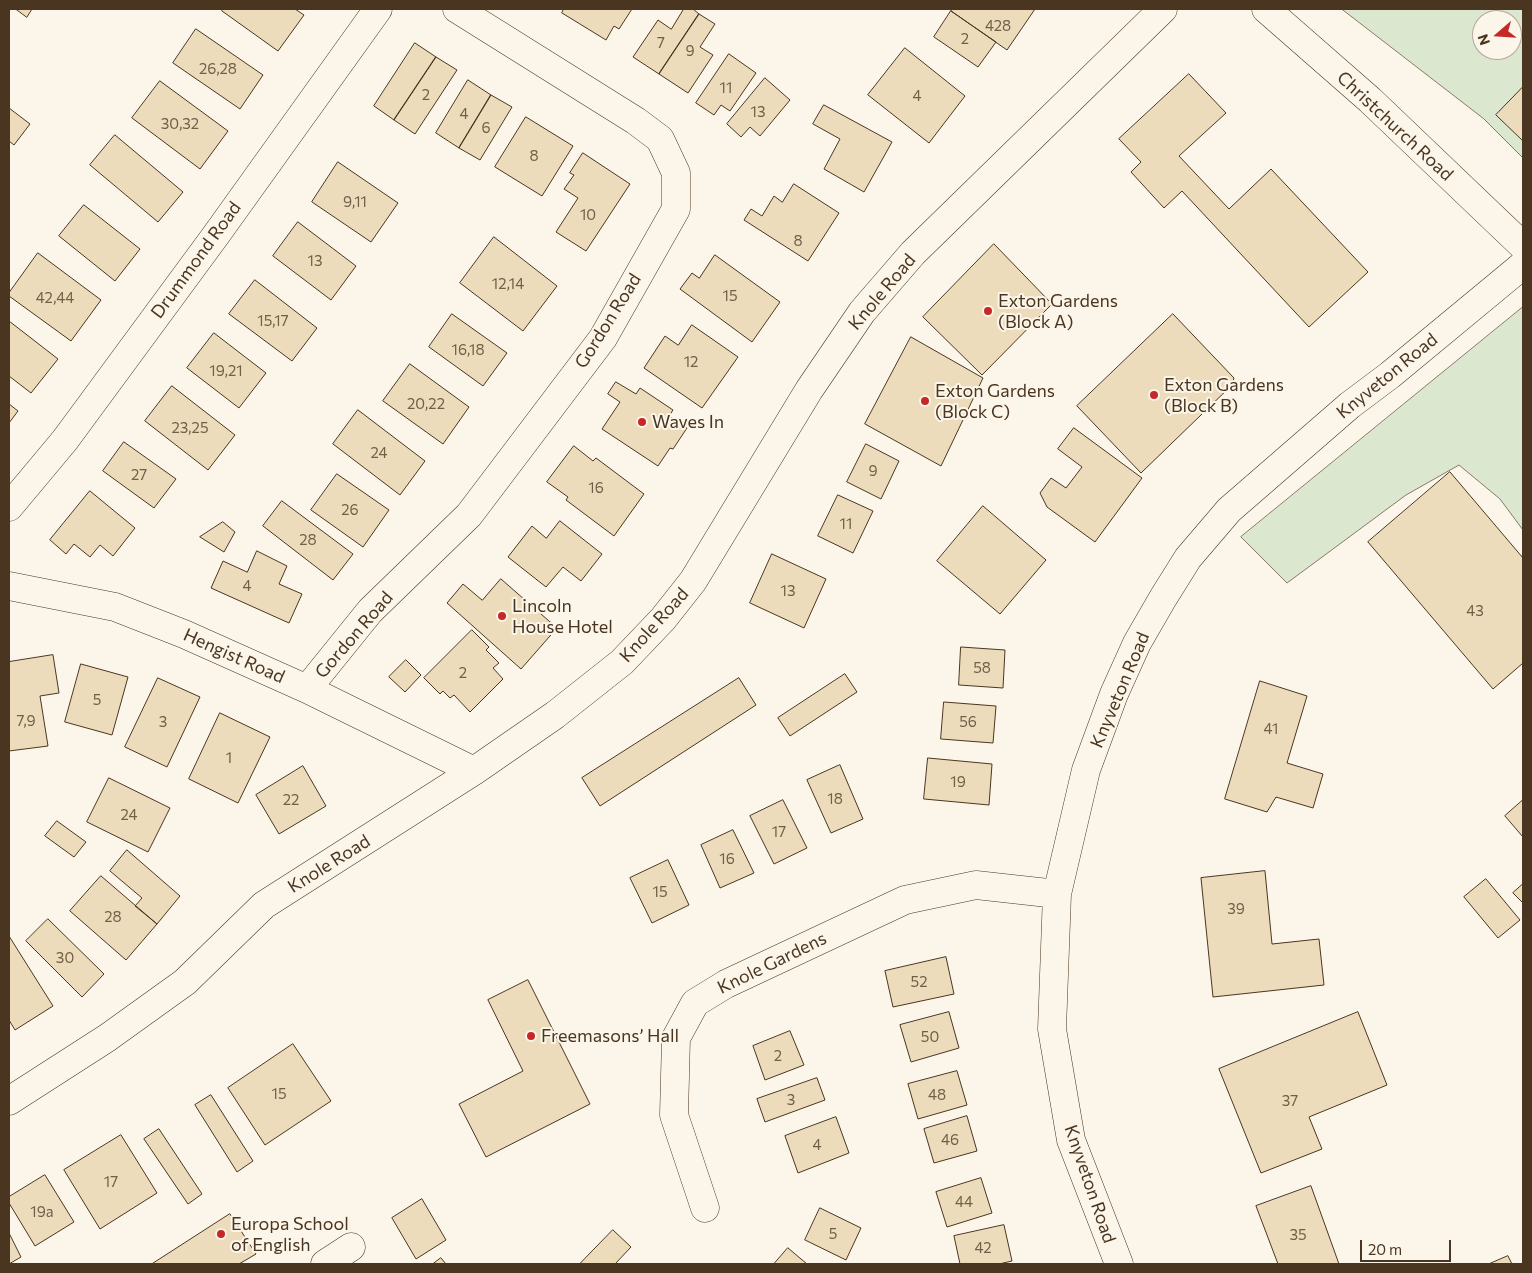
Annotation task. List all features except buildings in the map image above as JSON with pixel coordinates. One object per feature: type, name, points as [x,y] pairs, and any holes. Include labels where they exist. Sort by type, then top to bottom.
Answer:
[{"type":"street","name":"Drummond Road","points":[[9,507],[70,433],[216,235],[378,9]]},
{"type":"street","name":"Gordon Road","points":[[307,689],[370,612],[475,507],[602,338],[676,209],[676,173],[660,139],[636,121],[457,9]]},
{"type":"street","name":"Knole Road","points":[[9,1101],[107,1038],[185,982],[264,905],[474,771],[555,715],[622,662],[663,619],[693,581],[810,390],[860,314],[913,253],[1163,9]]},
{"type":"street","name":"Christchurch Road","points":[[1266,9],[1370,100],[1523,246]]},
{"type":"street","name":"Knyveton Road","points":[[1119,1264],[1070,1140],[1052,1029],[1057,894],[1086,770],[1114,694],[1137,643],[1188,558],[1230,510],[1324,427],[1523,265]]},
{"type":"street","name":"Hengist Road","points":[[9,586],[116,607],[184,634],[307,689],[474,771]]},
{"type":"street","name":"Knole Gardens","points":[[705,1208],[674,1115],[676,1038],[694,1003],[726,984],[905,900],[976,884],[1057,894]]},
{"type":"street","points":[[325,1264],[351,1247]]},
{"type":"green space","points":[[1342,9],[1523,9],[1523,158],[1484,119]]},
{"type":"green space","points":[[1523,307],[1523,530],[1500,499],[1459,465],[1406,495],[1287,583],[1241,537]]},
{"type":"place","name":"Exton Gardens (Block A)","points":[[988,311]]},
{"type":"place","name":"Exton Gardens (Block B)","points":[[1154,395]]},
{"type":"place","name":"Exton Gardens (Block C)","points":[[925,401]]},
{"type":"place","name":"Waves In","points":[[642,422]]},
{"type":"place","name":"Lincoln House Hotel","points":[[502,616]]},
{"type":"place","name":"Freemasons’ Hall","points":[[531,1036]]},
{"type":"place","name":"Europa School of English","points":[[221,1234]]}]
